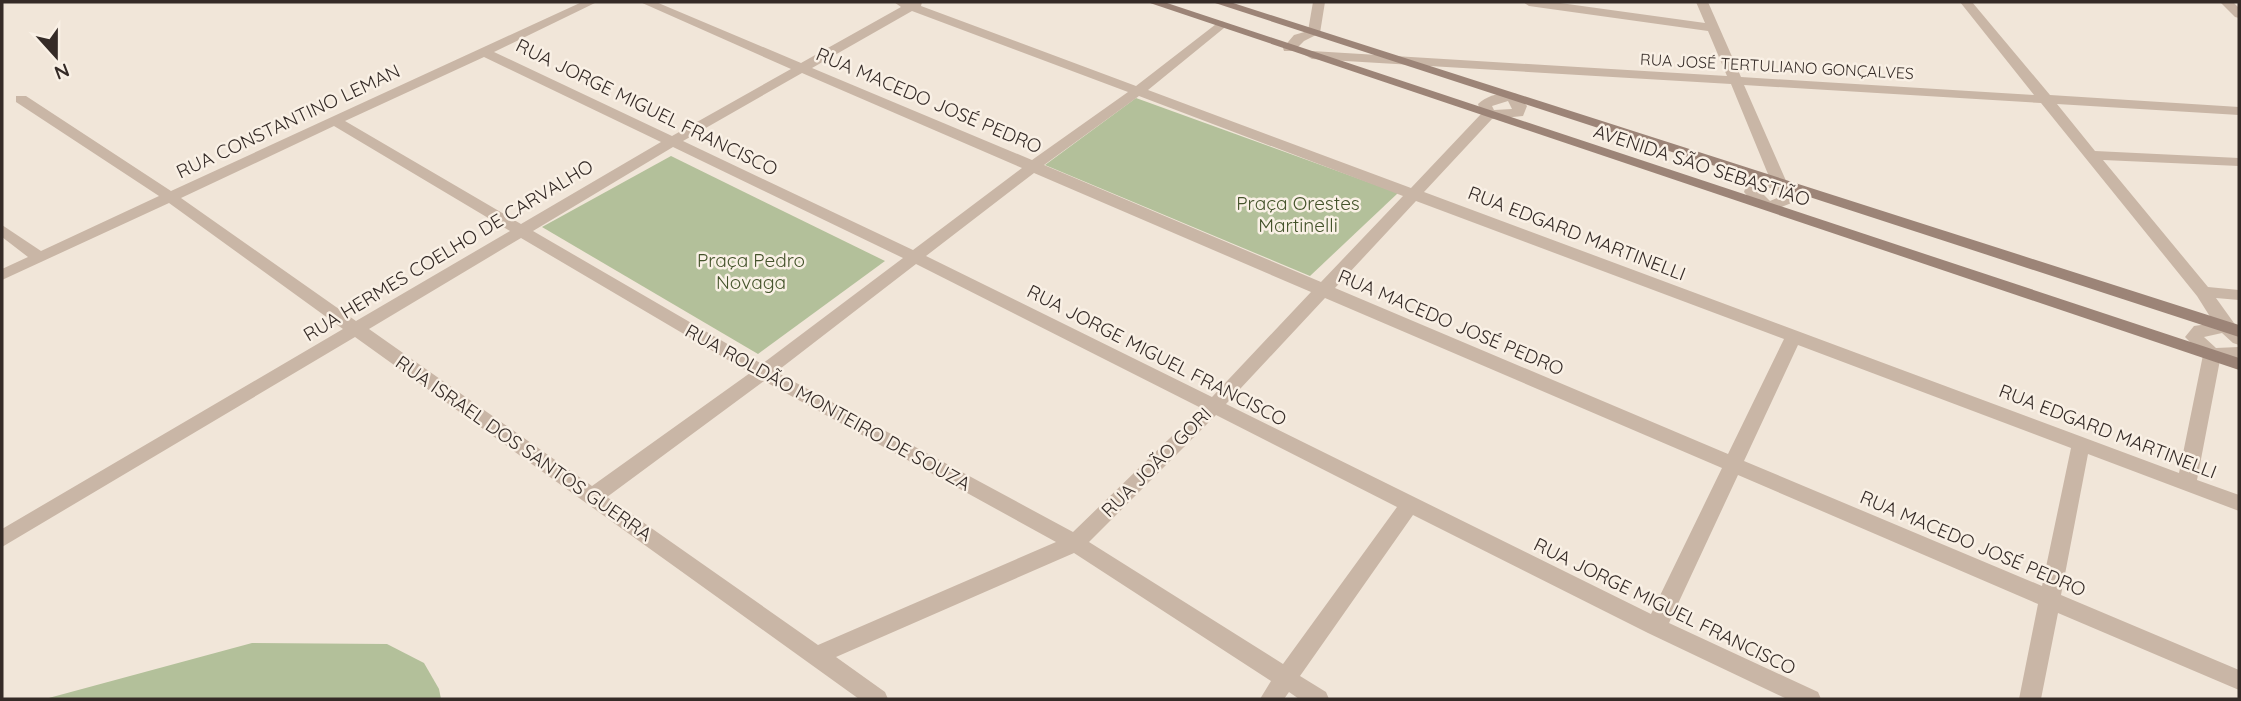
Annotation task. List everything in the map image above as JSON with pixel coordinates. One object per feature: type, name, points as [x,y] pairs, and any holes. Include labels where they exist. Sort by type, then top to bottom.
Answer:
[{"type":"main road","name":"AVENIDA SÃO SEBASTIÃO","points":[[1153,2],[2239,363]]},
{"type":"main road","name":"AVENIDA SÃO SEBASTIÃO","points":[[1218,2],[2235,333]]},
{"type":"street","name":"RUA CONSTANTINO LEMAN","points":[[2,275],[591,2]]},
{"type":"street","name":"RUA MACEDO JOSÉ PEDRO","points":[[646,2],[2239,680]]},
{"type":"street","points":[[1289,48],[1299,38],[1314,33],[1319,2]]},
{"type":"street","points":[[1529,2],[1714,28]]},
{"type":"street","points":[[1702,2],[1780,184],[1792,198],[1767,207],[1754,195],[1752,186],[1762,183],[1780,184]]},
{"type":"street","points":[[1966,2],[2235,333]]},
{"type":"street","points":[[2226,2],[2239,14]]},
{"type":"street","name":"RUA HERMES COELHO DE CARVALHO","points":[[2,538],[910,3]]},
{"type":"street","name":"RUA EDGARD MARTINELLI","points":[[910,3],[2239,503]]},
{"type":"street","points":[[592,497],[763,373],[913,256],[1138,91],[1220,25]]},
{"type":"street","name":"RUA JORGE MIGUEL FRANCISCO","points":[[484,52],[913,256],[1656,627],[1810,699]]},
{"type":"street","name":"RUA JOSÉ TERTULIANO GONÇALVES","points":[[1312,55],[2239,111]]},
{"type":"street","points":[[1488,115],[1518,113],[1520,106],[1512,97]]},
{"type":"street","name":"RUA ISRAEL DOS SANTOS GUERRA","points":[[21,99],[170,197],[877,699]]},
{"type":"street","name":"RUA JOÃO GORI","points":[[816,656],[1074,543],[1213,407],[1488,115]]},
{"type":"street","name":"RUA ROLDÃO MONTEIRO DE SOUZA","points":[[335,121],[763,373],[1074,543],[1285,681],[1318,699]]},
{"type":"street","points":[[2091,155],[2239,162]]},
{"type":"street","points":[[2,230],[40,258]]},
{"type":"street","points":[[2203,292],[2239,295]]},
{"type":"street","points":[[2235,333],[2207,328],[2194,333],[2197,342],[2212,354],[2239,353]]},
{"type":"street","points":[[1656,627],[1794,336]]},
{"type":"street","points":[[2187,483],[2212,354]]},
{"type":"street","points":[[2030,699],[2081,443]]},
{"type":"street","points":[[1272,699],[1410,504]]},
{"type":"green space","name":"Praça Orestes Martinelli","points":[[1136,98],[1398,193],[1310,276],[1045,165]]},
{"type":"green space","name":"Praça Pedro Novaga","points":[[671,156],[885,261],[758,354],[542,227]]},
{"type":"green space","points":[[252,643],[387,644],[424,663],[439,689],[441,699],[45,699]]}]
